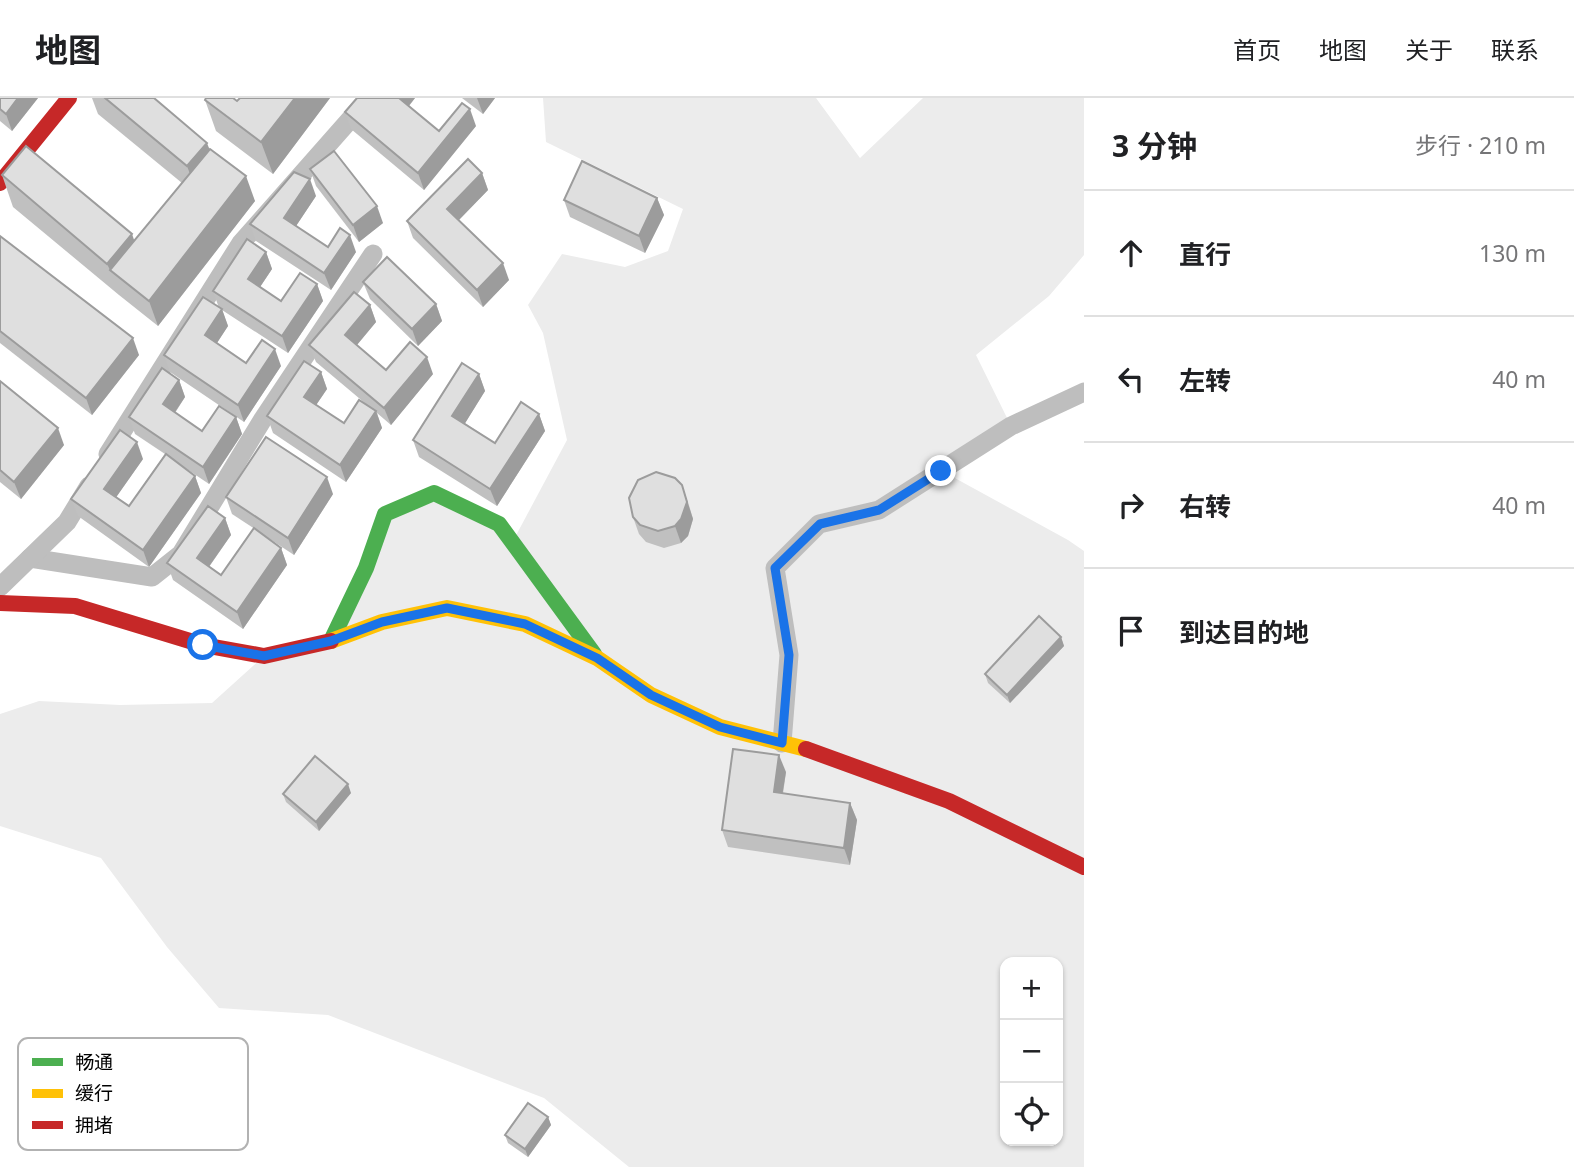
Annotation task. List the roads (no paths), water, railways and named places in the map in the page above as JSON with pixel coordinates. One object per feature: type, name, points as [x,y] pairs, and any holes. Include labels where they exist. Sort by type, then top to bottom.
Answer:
[{"type":"street","points":[[0,183],[69,98]]},
{"type":"street","points":[[331,641],[366,568],[384,514],[433,493],[499,524],[597,658]]},
{"type":"street","points":[[0,603],[75,606],[203,645],[264,656],[331,641],[382,622],[447,608],[525,624],[597,658],[651,695],[708,722],[810,750],[949,801],[1084,867]]},
{"type":"lane","points":[[0,587],[67,522],[241,243],[369,98]]},
{"type":"lane","points":[[30,558],[152,577],[181,554],[263,419],[373,254]]},
{"type":"lane","points":[[782,743],[789,655],[775,568],[820,524],[879,510],[1011,426],[1084,392]]}]
